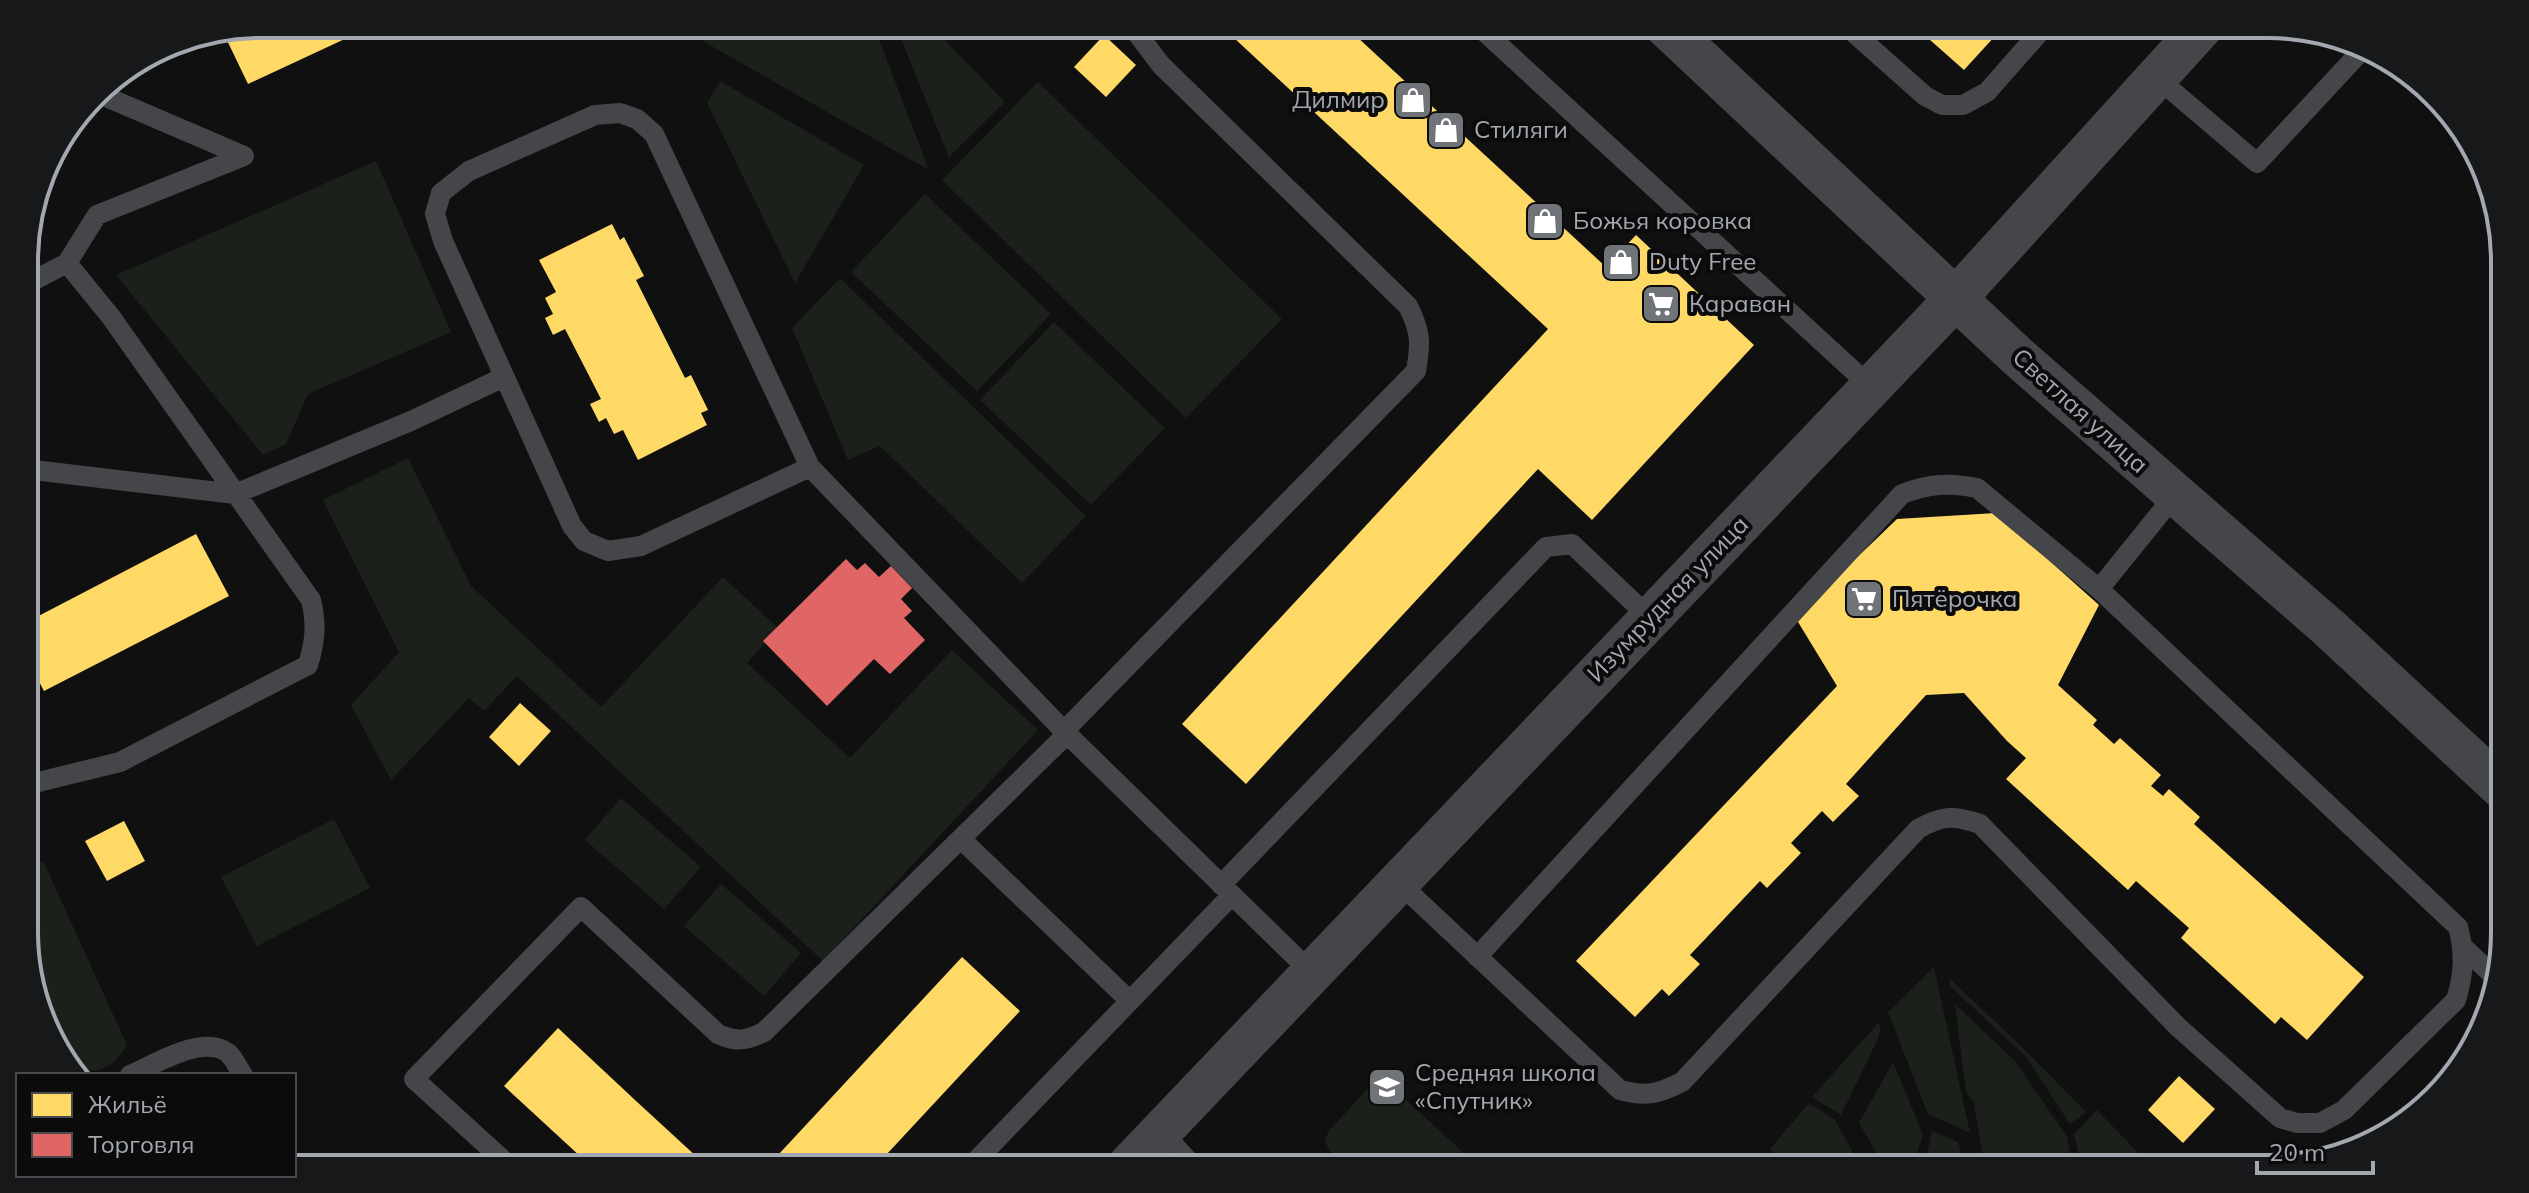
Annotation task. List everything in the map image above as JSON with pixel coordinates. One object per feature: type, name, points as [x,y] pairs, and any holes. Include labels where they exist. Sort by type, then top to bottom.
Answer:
[{"type":"street","name":"Светлая улица","points":[[1678,38],[2017,356],[2329,628],[2491,778]]},
{"type":"street","name":"Изумрудная улица","points":[[1138,1155],[1956,298],[2192,38]]},
{"type":"lane","points":[[498,1155],[414,1079],[581,907],[718,1034],[732,1040],[749,1040],[764,1032],[1066,733],[1416,371],[1421,346],[1418,327],[1408,306],[1161,65],[1141,38]]},
{"type":"lane","points":[[1491,38],[1870,386]]},
{"type":"lane","points":[[1860,38],[1925,96],[1942,105],[1963,105],[1987,92],[2035,38]]},
{"type":"lane","points":[[2156,77],[2257,163],[2356,57]]},
{"type":"lane","points":[[38,278],[67,263],[97,215],[244,156],[109,98]]},
{"type":"lane","points":[[810,467],[641,546],[608,551],[584,541],[572,526],[443,241],[435,214],[441,193],[469,171],[595,115],[620,113],[637,119],[654,134],[810,467],[1066,733],[1312,973]]},
{"type":"lane","points":[[38,782],[120,762],[308,665],[315,644],[316,620],[311,600],[111,317],[67,263]]},
{"type":"lane","points":[[38,471],[235,494],[411,421],[504,377]]},
{"type":"lane","points":[[1398,882],[1477,957],[1620,1090],[1639,1095],[1658,1093],[1682,1082],[1918,829],[1938,818],[1959,817],[1980,824],[2178,1027],[2280,1118],[2297,1123],[2320,1123],[2344,1110],[2456,1000],[2463,978],[2463,947],[2458,927],[2099,589],[1977,488],[1951,483],[1925,485],[1902,494],[1477,957]]},
{"type":"lane","points":[[2099,589],[2175,495]]},
{"type":"lane","points":[[982,1155],[1130,1001],[1227,890],[1546,547],[1572,544],[1650,618]]},
{"type":"lane","points":[[961,839],[1130,1001]]},
{"type":"lane","points":[[2463,947],[2488,970]]},
{"type":"lane","points":[[135,1073],[199,1045],[214,1046],[230,1054],[242,1073]]},
{"type":"lane","points":[[1161,1131],[1183,1155]]},
{"type":"shaded area","points":[[698,38],[878,38],[929,170]]},
{"type":"shaded area","points":[[901,38],[943,38],[1005,102],[949,157]]},
{"type":"shaded area","points":[[720,81],[864,165],[795,283],[707,103]]},
{"type":"shaded area","points":[[1038,82],[1282,319],[1186,418],[942,180]]},
{"type":"shaded area","points":[[376,161],[451,332],[308,394],[286,444],[263,455],[116,275]]},
{"type":"shaded area","points":[[925,194],[1051,314],[977,391],[851,272]]},
{"type":"shaded area","points":[[840,278],[1086,516],[1022,583],[880,446],[848,460],[792,328]]},
{"type":"shaded area","points":[[1054,322],[1165,428],[1091,505],[980,400]]},
{"type":"shaded area","points":[[408,458],[471,586],[601,707],[723,577],[778,628],[747,663],[850,758],[952,650],[1038,730],[823,961],[517,676],[484,711],[469,698],[391,780],[351,705],[399,652],[323,500]]},
{"type":"shaded area","points":[[621,798],[701,867],[664,909],[585,840]]},
{"type":"shaded area","points":[[334,819],[370,888],[257,946],[221,877]]},
{"type":"shaded area","points":[[38,862],[44,863],[127,1045],[111,1064],[91,1070],[84,1068],[68,1043],[46,989],[38,932]]},
{"type":"shaded area","points":[[721,884],[801,953],[764,996],[684,926]]},
{"type":"shaded area","points":[[1934,967],[1970,1133],[1928,1114],[1888,1012]]},
{"type":"shaded area","points":[[1949,978],[2086,1112],[2070,1124],[2025,1056],[1951,987]]},
{"type":"shaded area","points":[[1955,1004],[2016,1062],[2067,1137],[2070,1155],[1983,1155],[1974,1103],[1966,1092]]},
{"type":"shaded area","points":[[1878,1023],[1881,1030],[1877,1041],[1841,1115],[1812,1097]]},
{"type":"shaded area","points":[[1893,1062],[1923,1135],[1917,1155],[1878,1155],[1859,1123]]},
{"type":"shaded area","points":[[1379,1082],[1390,1085],[1466,1155],[1334,1155],[1325,1141],[1328,1132],[1371,1085]]},
{"type":"shaded area","points":[[1809,1103],[1835,1120],[1854,1155],[1776,1155],[1770,1149]]},
{"type":"shaded area","points":[[2097,1110],[2140,1155],[2079,1155],[2074,1134]]},
{"type":"shaded area","points":[[1932,1131],[1958,1142],[1962,1155],[1927,1155]]},
{"type":"building: Жильё","points":[[347,38],[248,84],[227,41]]},
{"type":"building: Жильё","points":[[1101,38],[1107,38],[1136,65],[1106,97],[1074,67]]},
{"type":"building: Жильё","points":[[1234,38],[1358,38],[1606,267],[1636,235],[1754,345],[1592,520],[1538,469],[1246,784],[1182,724],[1548,329]]},
{"type":"building: Жильё","points":[[1928,38],[1993,38],[1964,70]]},
{"type":"building: Жильё","points":[[612,224],[620,240],[624,237],[644,276],[636,280],[685,378],[691,375],[708,410],[701,413],[707,425],[638,460],[623,430],[614,434],[606,418],[599,422],[590,404],[601,399],[565,329],[553,335],[545,318],[553,314],[545,298],[556,292],[539,260]]},
{"type":"building: Жильё","points":[[1996,513],[2099,605],[2058,685],[2097,720],[2093,725],[2114,744],[2120,738],[2161,775],[2151,786],[2163,796],[2169,789],[2200,817],[2194,824],[2364,977],[2307,1040],[2281,1017],[2275,1024],[2181,938],[2189,928],[2136,881],[2128,890],[2006,779],[2026,758],[1964,693],[1926,695],[1846,784],[1859,796],[1833,822],[1822,811],[1791,843],[1801,853],[1767,888],[1760,881],[1690,955],[1700,964],[1669,996],[1662,989],[1635,1017],[1576,961],[1837,686],[1795,617],[1897,519]]},
{"type":"building: Жильё","points":[[196,534],[229,596],[44,691],[38,680],[38,616]]},
{"type":"building: Жильё","points":[[520,703],[551,731],[519,766],[489,737]]},
{"type":"building: Жильё","points":[[124,821],[145,861],[107,881],[85,841]]},
{"type":"building: Жильё","points":[[962,957],[1020,1011],[886,1155],[778,1155]]},
{"type":"building: Жильё","points":[[558,1028],[695,1155],[579,1155],[504,1086]]},
{"type":"building: Жильё","points":[[2179,1076],[2215,1109],[2183,1143],[2148,1110]]},
{"type":"building: Торговля","points":[[846,559],[857,570],[865,563],[879,577],[891,566],[912,588],[901,599],[912,611],[904,618],[925,640],[890,674],[874,659],[827,706],[763,641]]},
{"type":"place","name":"Дилмир","points":[[1413,100]]},
{"type":"place","name":"Стиляги","points":[[1446,130]]},
{"type":"place","name":"Божья коровка","points":[[1545,221]]},
{"type":"place","name":"Duty Free","points":[[1621,262]]},
{"type":"place","name":"Караван","points":[[1661,304]]},
{"type":"place","name":"Пятёрочка","points":[[1864,599]]},
{"type":"place","name":"Средняя школа «Спутник»","points":[[1387,1087]]}]
